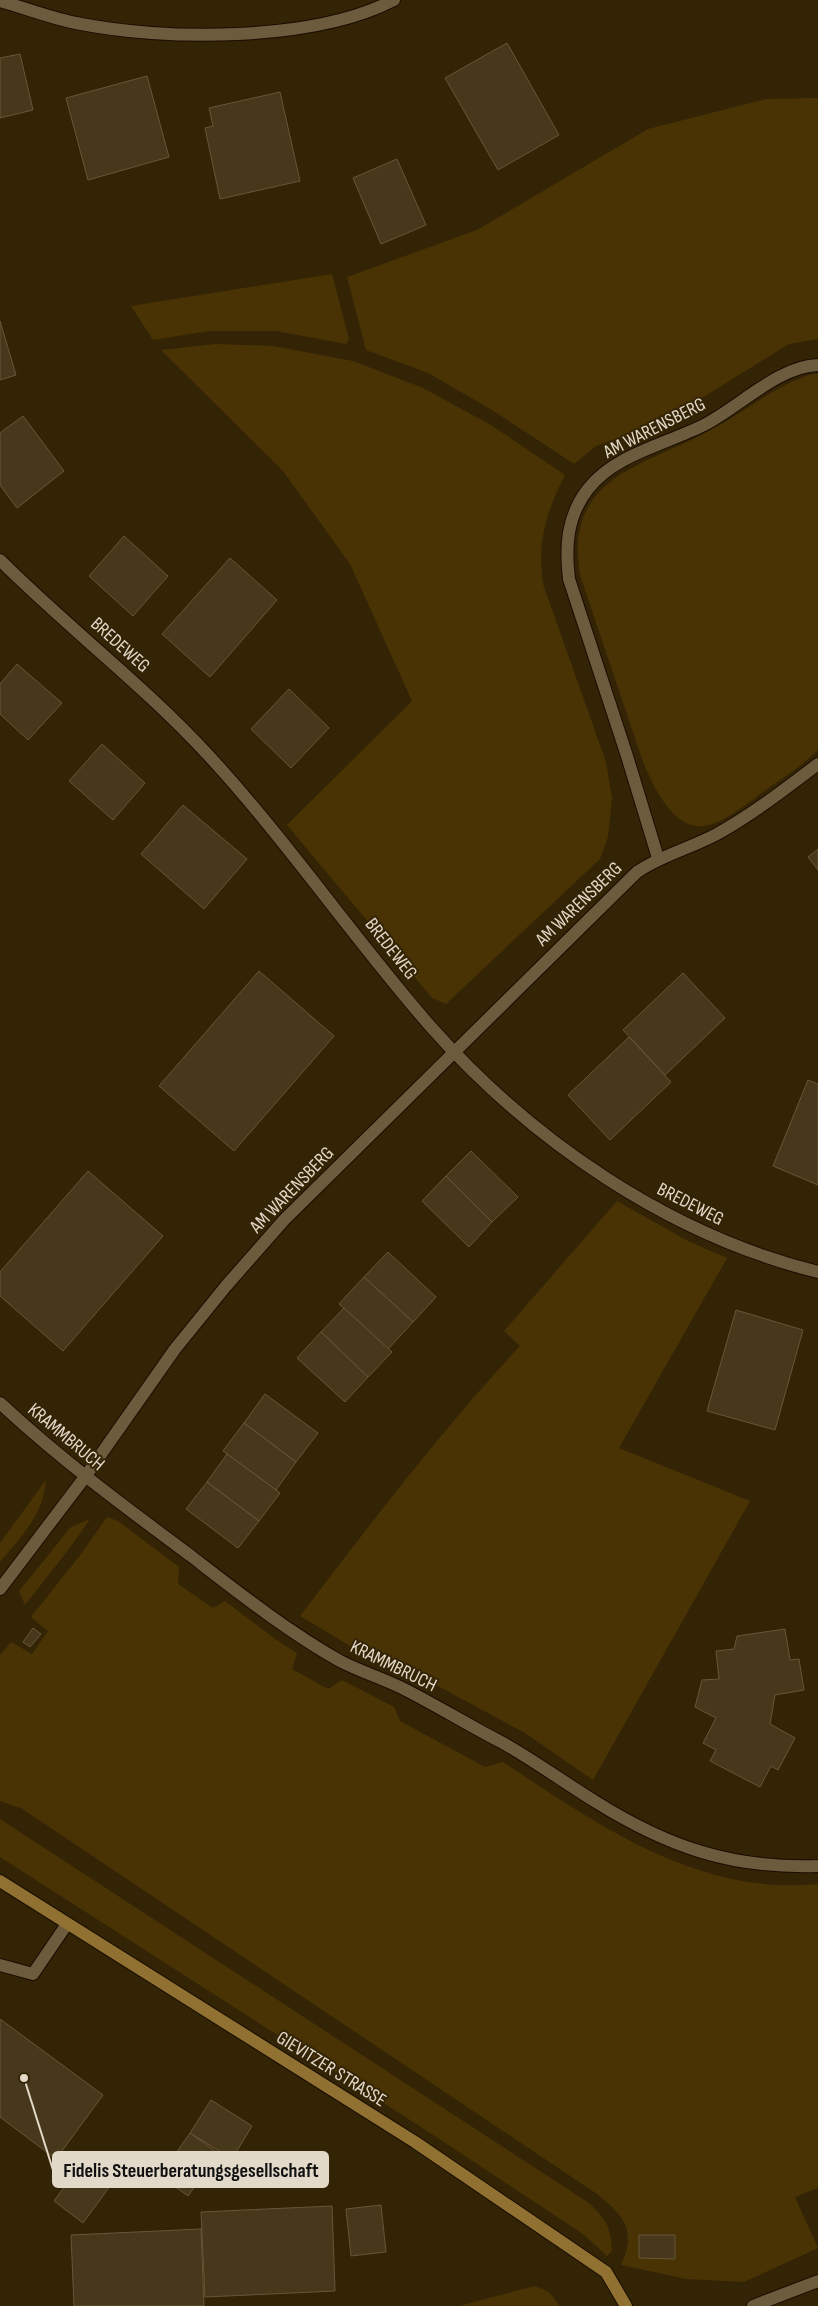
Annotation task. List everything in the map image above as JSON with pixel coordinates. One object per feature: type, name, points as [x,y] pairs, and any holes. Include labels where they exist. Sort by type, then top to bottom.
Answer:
[{"type":"main road","name":"GIEVITZER STRASSE","points":[[0,1881],[415,2142],[606,2272],[626,2306]]},
{"type":"street","points":[[0,1],[76,23],[139,32],[205,35],[292,29],[345,18],[394,0]]},
{"type":"street","name":"AM WARENSBERG","points":[[658,858],[569,579],[566,554],[568,533],[574,512],[589,487],[623,461],[705,424],[789,372],[818,364]]},
{"type":"street","name":"BREDEWEG","points":[[0,560],[128,675],[209,756],[279,837],[414,1006],[478,1076],[557,1144],[619,1186],[694,1228],[748,1250],[818,1272]]},
{"type":"street","name":"AM WARENSBERG","points":[[0,1589],[86,1477],[175,1349],[226,1286],[284,1220],[616,890],[637,872],[658,858],[715,835],[744,818],[818,764]]},
{"type":"street","name":"KRAMMBRUCH","points":[[0,1403],[38,1439],[86,1477],[287,1629],[342,1662],[404,1689],[514,1749],[597,1803],[653,1835],[696,1852],[742,1863],[791,1867],[818,1866]]},
{"type":"street","points":[[0,1965],[32,1974],[67,1924]]},
{"type":"street","points":[[753,2306],[818,2281]]},
{"type":"shaded area","points":[[818,98],[818,339],[789,344],[697,401],[636,431],[596,446],[574,464],[492,410],[428,373],[366,350],[347,277],[477,230],[648,129],[766,99]]},
{"type":"shaded area","points":[[332,274],[349,339],[346,344],[276,331],[209,331],[153,340],[131,306]]},
{"type":"shaded area","points":[[216,344],[273,346],[353,361],[423,388],[491,425],[565,475],[548,515],[542,541],[541,569],[543,584],[606,762],[612,798],[608,837],[600,859],[446,1004],[432,998],[287,825],[412,701],[350,564],[283,471],[161,350]]},
{"type":"shaded area","points":[[813,374],[818,374],[818,750],[791,772],[726,818],[710,825],[692,825],[673,813],[665,804],[643,762],[580,575],[578,542],[584,516],[595,496],[612,480],[633,467],[720,425],[785,385]]},
{"type":"shaded area","points":[[617,1201],[688,1241],[727,1258],[619,1448],[750,1501],[593,1780],[525,1733],[410,1671],[350,1646],[300,1616],[434,1444],[520,1346],[504,1331]]},
{"type":"shaded area","points":[[46,1480],[41,1504],[36,1515],[0,1562],[0,1543]]},
{"type":"shaded area","points":[[107,1517],[118,1521],[179,1567],[178,1584],[213,1608],[225,1601],[297,1653],[292,1669],[328,1689],[342,1680],[394,1707],[400,1721],[485,1767],[503,1762],[575,1809],[613,1831],[651,1851],[691,1867],[732,1879],[774,1885],[818,1884],[818,2188],[795,2197],[818,2248],[744,2282],[686,2279],[621,2265],[626,2253],[628,2233],[621,2217],[597,2194],[21,1808],[0,1801],[0,1655],[11,1642],[32,1654],[48,1631],[31,1617],[81,1554]]},
{"type":"shaded area","points":[[90,1519],[25,1605],[19,1591],[71,1527]]},
{"type":"shaded area","points":[[0,1819],[589,2203],[600,2214],[609,2229],[612,2251],[607,2256],[583,2234],[424,2129],[0,1857]]},
{"type":"shaded area","points":[[535,2286],[549,2292],[560,2306],[459,2306]]},
{"type":"building","points":[[507,43],[559,135],[498,170],[445,78]]},
{"type":"building","points":[[20,54],[33,110],[0,118],[0,58]]},
{"type":"building","points":[[147,76],[169,157],[88,180],[66,98]]},
{"type":"building","points":[[280,92],[300,181],[220,199],[205,128],[213,126],[209,108]]},
{"type":"building","points":[[397,159],[426,225],[381,244],[353,178]]},
{"type":"building","points":[[0,321],[16,375],[0,380]]},
{"type":"building","points":[[23,416],[64,471],[17,508],[0,485],[0,433]]},
{"type":"building","points":[[124,536],[168,576],[133,616],[89,576]]},
{"type":"building","points":[[230,558],[277,600],[210,677],[162,634]]},
{"type":"building","points":[[17,664],[62,703],[28,740],[0,714],[0,684]]},
{"type":"building","points":[[289,689],[329,728],[291,768],[251,729]]},
{"type":"building","points":[[102,744],[145,783],[113,820],[69,781]]},
{"type":"building","points":[[183,805],[247,859],[204,909],[141,854]]},
{"type":"building","points":[[818,849],[818,870],[808,857]]},
{"type":"building","points":[[259,971],[334,1036],[234,1151],[159,1086]]},
{"type":"building","points":[[683,973],[725,1018],[665,1075],[623,1030]]},
{"type":"building","points":[[629,1037],[671,1082],[610,1140],[568,1095]]},
{"type":"building","points":[[808,1080],[818,1084],[818,1185],[773,1166]]},
{"type":"building","points":[[471,1151],[518,1197],[492,1222],[446,1176]]},
{"type":"building","points":[[88,1171],[163,1236],[63,1351],[0,1296],[0,1272]]},
{"type":"building","points":[[446,1176],[492,1222],[469,1247],[422,1201]]},
{"type":"building","points":[[388,1252],[436,1297],[413,1322],[364,1277]]},
{"type":"building","points":[[364,1277],[413,1322],[388,1349],[339,1304]]},
{"type":"building","points":[[344,1308],[392,1352],[368,1377],[321,1332]]},
{"type":"building","points":[[736,1310],[803,1330],[775,1430],[707,1411]]},
{"type":"building","points":[[321,1332],[368,1377],[345,1402],[297,1358]]},
{"type":"building","points":[[265,1394],[318,1433],[296,1462],[244,1423]]},
{"type":"building","points":[[244,1423],[296,1462],[276,1490],[223,1451]]},
{"type":"building","points":[[227,1454],[280,1493],[259,1521],[207,1482]]},
{"type":"building","points":[[207,1482],[259,1521],[238,1548],[186,1509]]},
{"type":"building","points":[[33,1628],[41,1634],[30,1647],[23,1642]]},
{"type":"building","points":[[785,1629],[790,1660],[799,1659],[804,1690],[775,1695],[770,1724],[795,1738],[778,1770],[771,1766],[760,1787],[710,1761],[716,1750],[703,1743],[716,1718],[695,1707],[702,1680],[719,1679],[716,1651],[734,1649],[737,1636]]},
{"type":"building","points":[[0,2019],[103,2095],[56,2159],[0,2117]]},
{"type":"building","points":[[211,2100],[252,2126],[232,2159],[190,2133]]},
{"type":"building","points":[[190,2133],[218,2153],[188,2196],[160,2176]]},
{"type":"building","points":[[84,2160],[113,2182],[83,2223],[54,2201]]},
{"type":"building","points":[[381,2205],[386,2252],[351,2256],[346,2209]]},
{"type":"building","points":[[332,2206],[335,2291],[205,2297],[201,2212]]},
{"type":"building","points":[[201,2229],[204,2306],[74,2306],[71,2235]]},
{"type":"building","points":[[639,2235],[675,2235],[675,2259],[639,2258]]},
{"type":"place","name":"Fidelis Steuerberatungsgesellschaft","points":[[24,2078]]}]
